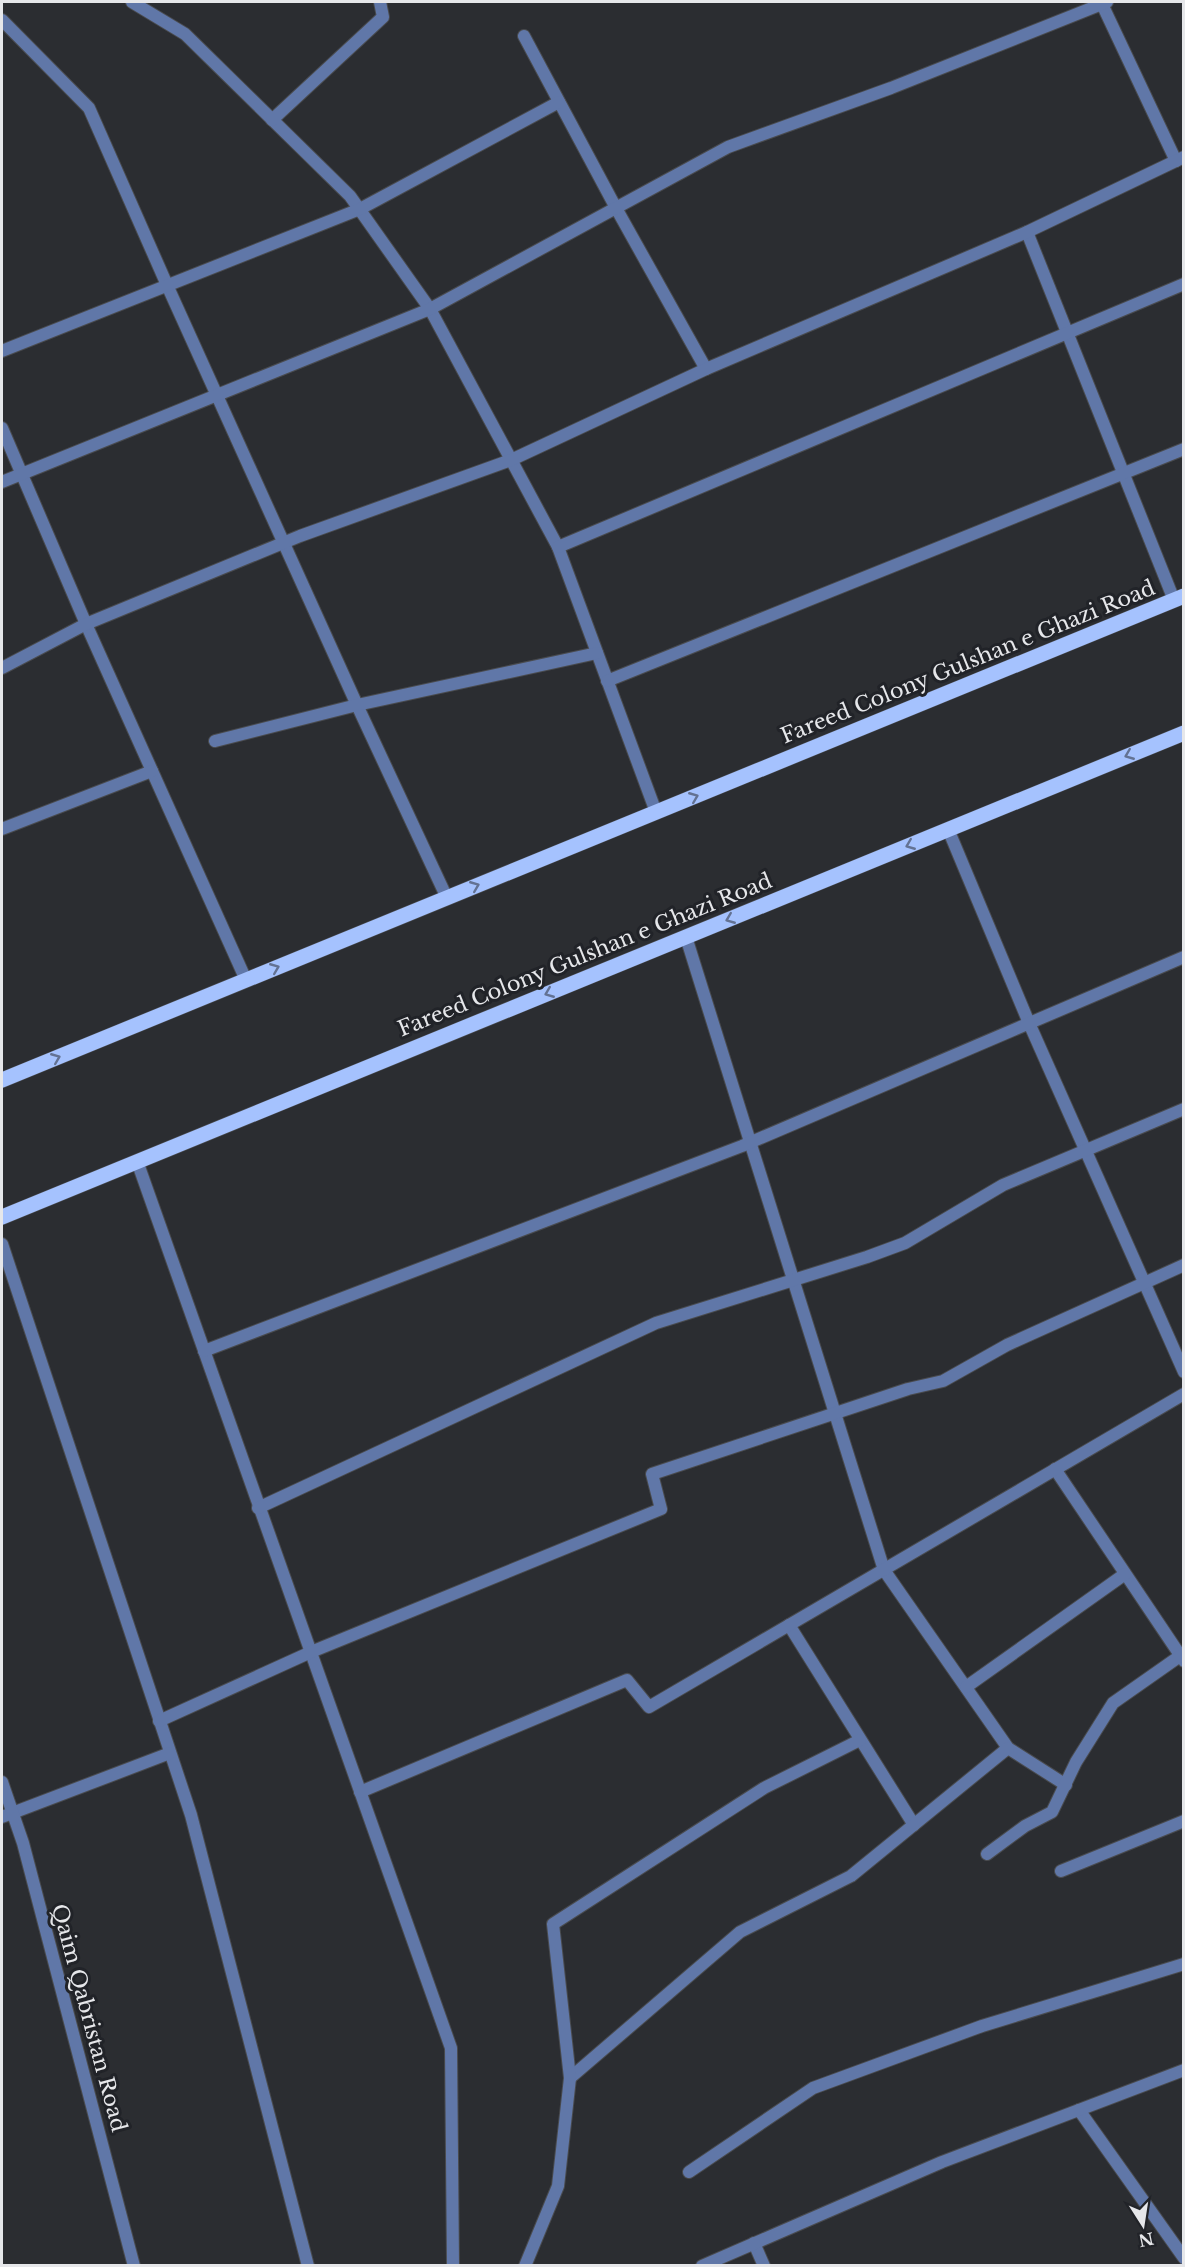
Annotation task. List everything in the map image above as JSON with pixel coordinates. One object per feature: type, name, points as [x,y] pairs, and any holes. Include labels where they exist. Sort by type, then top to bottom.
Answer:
[{"type":"main road","name":"Fareed Colony Gulshan e Ghazi Road","points":[[2,1080],[1179,598]]},
{"type":"main road","name":"Fareed Colony Gulshan e Ghazi Road","points":[[2,1216],[1184,733]]},
{"type":"street","points":[[132,2],[185,34],[350,196],[430,309],[558,547],[656,812]]},
{"type":"street","points":[[272,120],[383,17],[380,2]]},
{"type":"street","points":[[2,482],[430,309],[728,147],[891,88],[1103,2],[1180,159],[1027,232],[706,369],[510,460],[284,543],[86,624],[2,668]]},
{"type":"street","points":[[2,20],[89,108],[216,394],[447,898]]},
{"type":"street","points":[[524,36],[706,369]]},
{"type":"street","points":[[2,351],[360,209],[560,102]]},
{"type":"street","points":[[1027,232],[1123,474],[1179,598]]},
{"type":"street","points":[[558,547],[1184,284]]},
{"type":"street","points":[[2,428],[86,624],[246,980]]},
{"type":"street","points":[[607,681],[1184,449]]},
{"type":"street","points":[[215,741],[357,705],[597,653]]},
{"type":"street","points":[[2,829],[152,771]]},
{"type":"street","points":[[948,829],[1029,1023],[1184,1372]]},
{"type":"street","points":[[686,937],[884,1570],[1008,1748],[1066,1785]]},
{"type":"street","points":[[204,1351],[750,1142],[1184,957]]},
{"type":"street","points":[[258,1508],[656,1323],[905,1244],[1003,1185],[1184,1110]]},
{"type":"street","points":[[137,1161],[451,2048],[453,2265]]},
{"type":"street","points":[[2,1244],[191,1815],[308,2265]]},
{"type":"street","points":[[159,1721],[311,1652],[661,1509],[652,1474],[908,1389],[943,1382],[1007,1345],[1184,1264]]},
{"type":"street","points":[[360,1792],[627,1680],[649,1707],[1184,1394]]},
{"type":"street","points":[[987,1854],[1025,1826],[1052,1812],[1076,1762],[1113,1704],[1182,1659],[1055,1469]]},
{"type":"street","points":[[966,1687],[1125,1574]]},
{"type":"street","points":[[789,1625],[914,1825]]},
{"type":"street","points":[[525,2265],[558,2186],[570,2078],[553,1924],[764,1788],[860,1740]]},
{"type":"street","points":[[570,2078],[741,1932],[851,1876],[1008,1748]]},
{"type":"street","points":[[7,1815],[170,1753]]},
{"type":"street","name":"Qaim Qabristan Road","points":[[2,1782],[7,1815],[23,1843],[134,2265]]},
{"type":"street","points":[[1061,1871],[1184,1821]]},
{"type":"street","points":[[689,2172],[813,2088],[981,2026],[1184,1964]]},
{"type":"street","points":[[702,2265],[942,2162],[1184,2070]]},
{"type":"street","points":[[1079,2110],[1184,2258]]},
{"type":"street","points":[[754,2243],[764,2265]]}]
